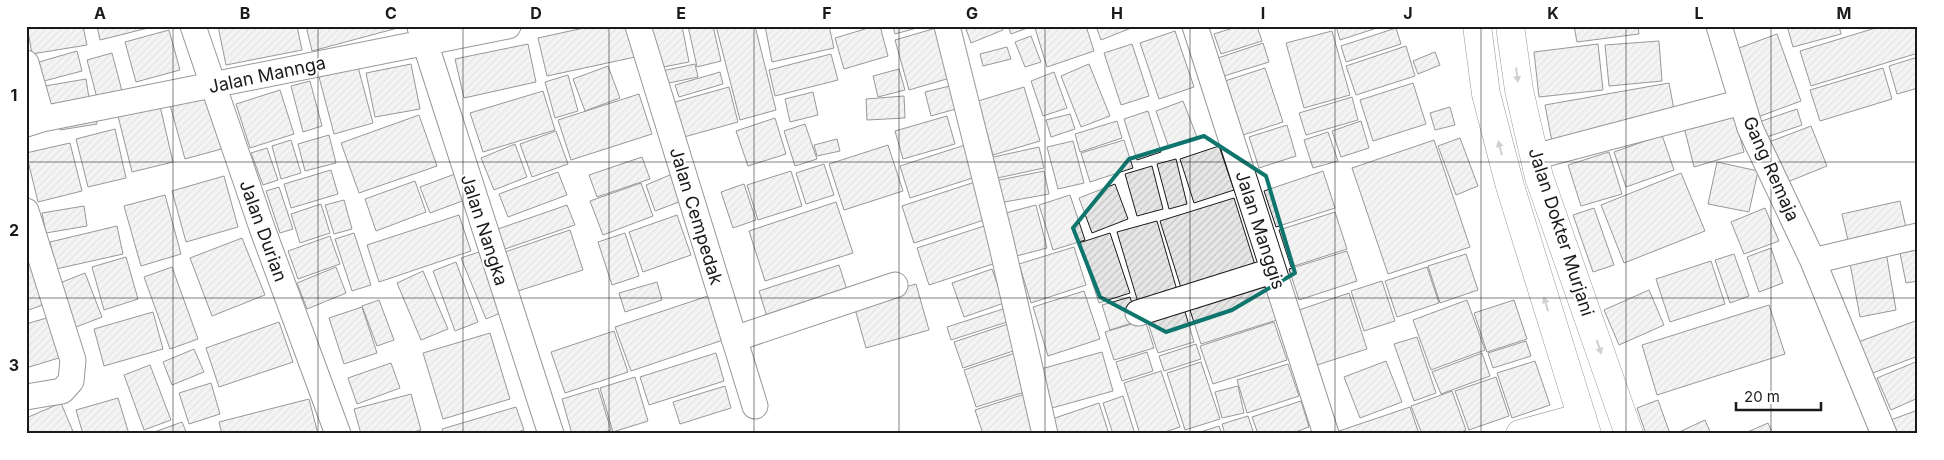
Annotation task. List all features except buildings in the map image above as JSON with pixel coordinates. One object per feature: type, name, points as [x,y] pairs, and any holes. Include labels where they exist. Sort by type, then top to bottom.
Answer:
[{"type":"main road","name":"Jalan Dokter Murjani","points":[[1477,26],[1486,94],[1510,186],[1585,425]]},
{"type":"main road","name":"Jalan Dokter Murjani","points":[[1510,26],[1518,90],[1539,177],[1629,434]]},
{"type":"main road","points":[[1520,434],[1585,425]]},
{"type":"street","name":"Jalan Durian","points":[[194,26],[212,86],[265,237],[338,434]]},
{"type":"street","name":"Jalan Mannga","points":[[34,121],[212,86],[422,35],[508,26]]},
{"type":"street","name":"Jalan Cempedak","points":[[638,26],[755,406]]},
{"type":"street","points":[[947,26],[999,233],[1045,434]]},
{"type":"street","name":"Jalan Manggis","points":[[1194,26],[1326,434]]},
{"type":"street","points":[[1719,26],[1742,102]]},
{"type":"street","name":"Jalan Nangka","points":[[422,35],[551,434]]},
{"type":"street","points":[[26,63],[34,121]]},
{"type":"street","name":"Gang Remaja","points":[[1534,157],[1742,102],[1750,128],[1813,261],[1884,434]]},
{"type":"street","points":[[26,212],[73,360],[71,381],[62,391],[26,397]]},
{"type":"street","points":[[1813,261],[1918,236]]},
{"type":"street","points":[[1138,313],[1272,270]]},
{"type":"street","points":[[734,339],[895,285]]},
{"type":"highlighted area","points":[[1204,136],[1266,176],[1295,273],[1232,310],[1166,332],[1100,297],[1073,228],[1129,159]]}]
